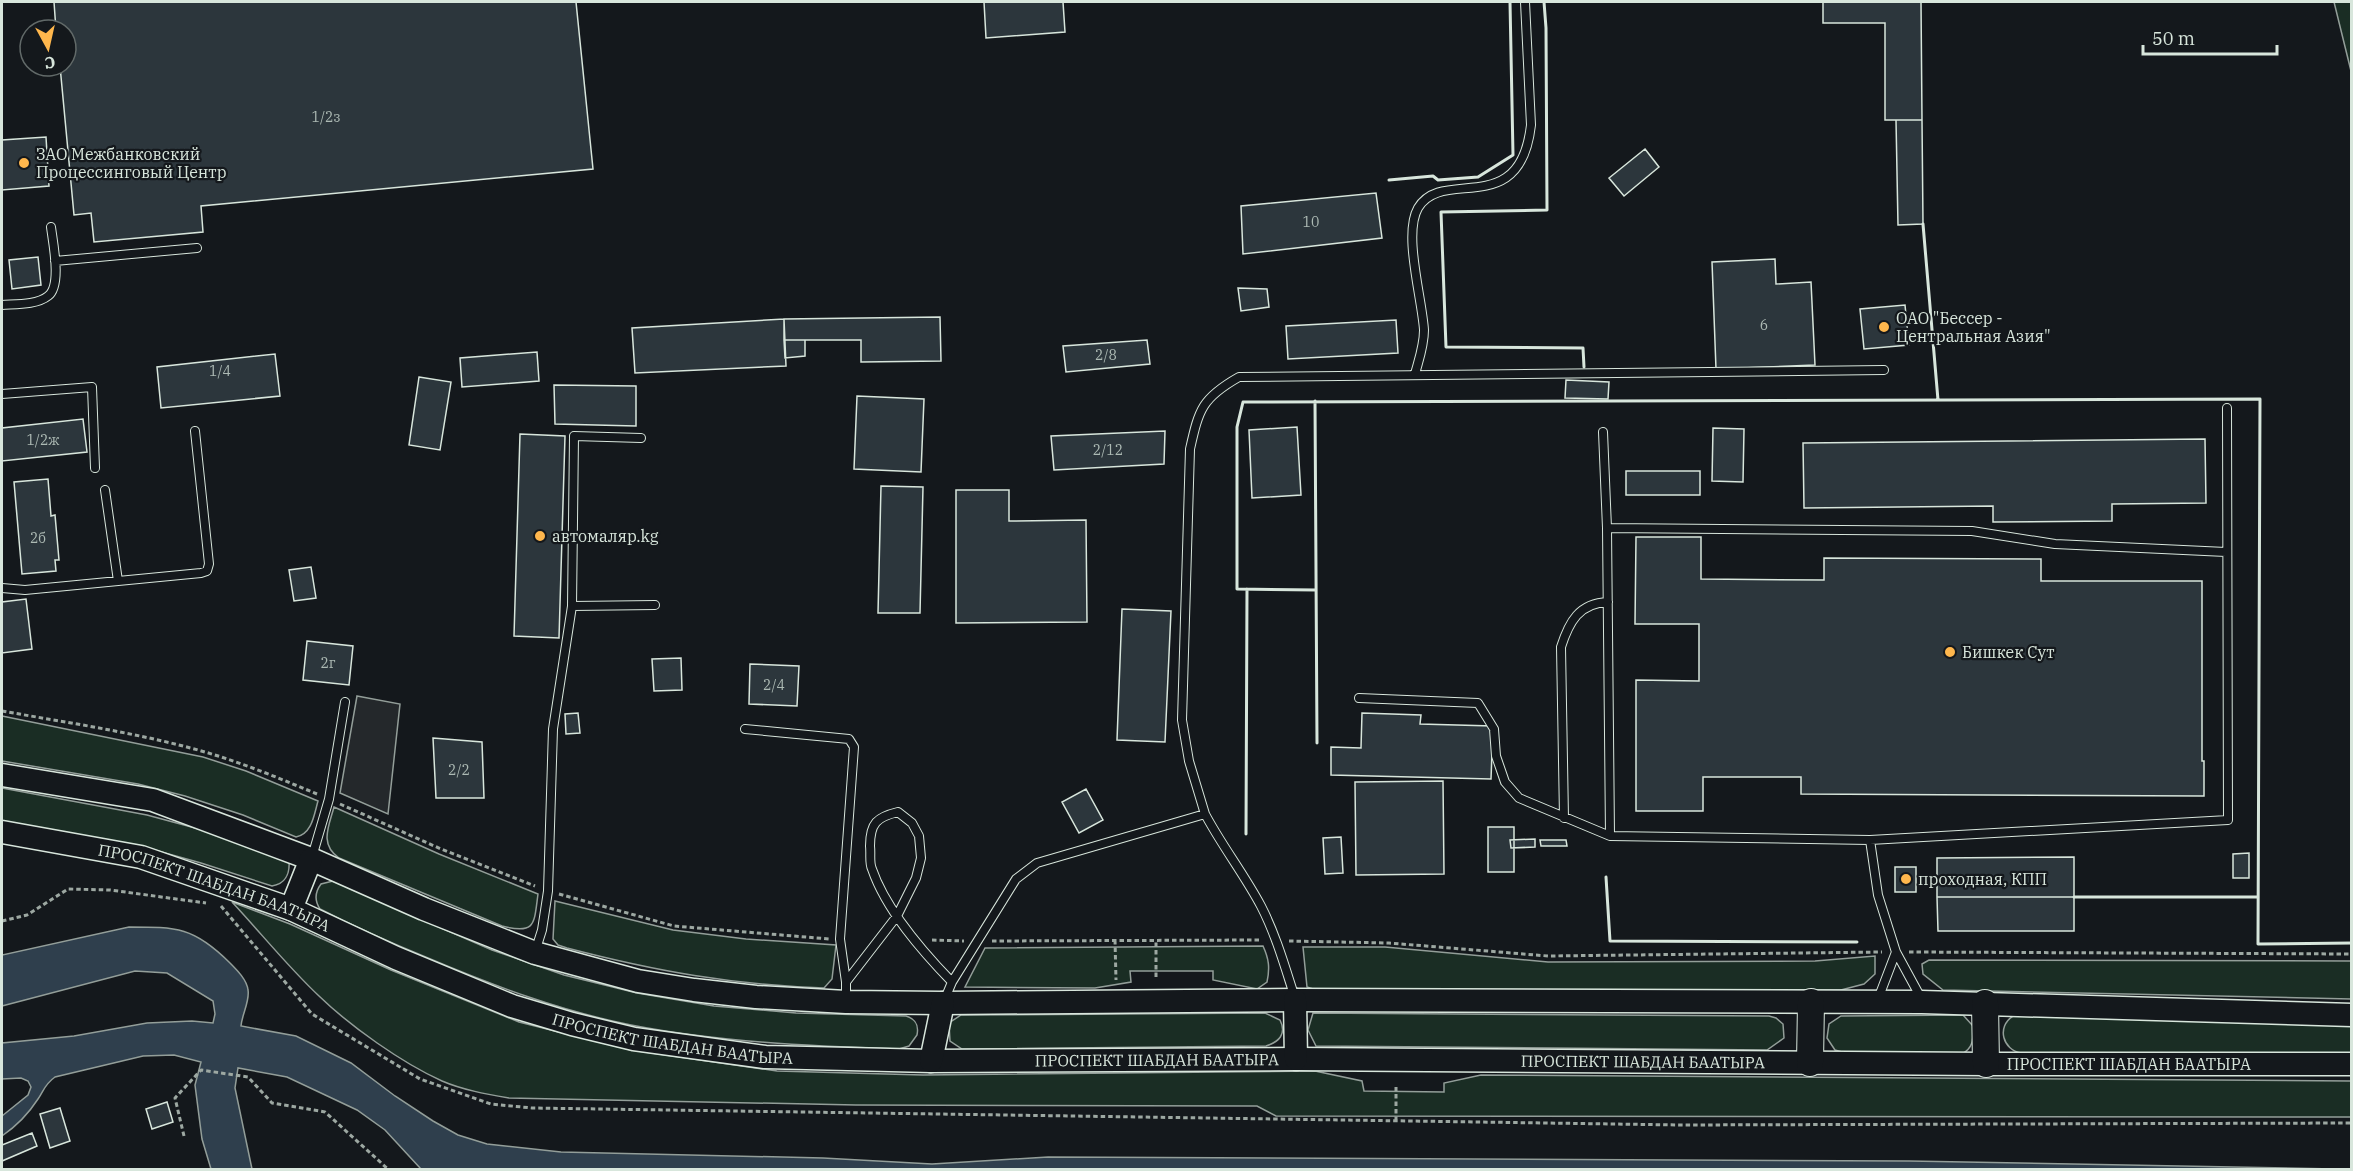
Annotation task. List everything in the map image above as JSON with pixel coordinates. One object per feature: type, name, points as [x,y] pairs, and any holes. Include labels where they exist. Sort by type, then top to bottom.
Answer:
[{"type":"main road","points":[[2,775],[153,800],[311,859],[424,909],[535,952],[638,981],[756,997],[846,992],[943,1003],[1295,1000],[1922,1002],[2352,1015]]},
{"type":"main road","name":"ПРОСПЕКТ ШАБДАН БААТЫРА","points":[[2,832],[141,857],[291,909],[396,958],[512,1006],[634,1039],[765,1057],[931,1061],[1296,1059],[2352,1064]]},
{"type":"main road","points":[[291,909],[311,859]]},
{"type":"main road","points":[[1295,1000],[1296,1059]]},
{"type":"main road","points":[[1810,1063],[1811,1002]]},
{"type":"main road","points":[[931,1061],[943,1003]]},
{"type":"main road","points":[[1985,1003],[1986,1064]]},
{"type":"lane","points":[[1414,374],[1423,347],[1424,329],[1413,243],[1413,220],[1419,206],[1430,196],[1449,190],[1477,188],[1497,183],[1511,174],[1522,161],[1529,144],[1531,125],[1525,2]]},
{"type":"lane","points":[[2,305],[37,301],[47,297],[55,285],[51,227]]},
{"type":"lane","points":[[55,261],[197,248]]},
{"type":"lane","points":[[1295,1000],[1276,940],[1262,908],[1245,879],[1223,849],[1205,814],[1189,761],[1182,720],[1191,449],[1198,414],[1208,398],[1239,377],[1884,370]]},
{"type":"lane","points":[[2,394],[92,387],[95,468]]},
{"type":"lane","points":[[1359,698],[1478,704],[1494,729],[1496,756],[1505,782],[1519,798],[1610,836],[1870,840],[2228,820],[2227,408]]},
{"type":"lane","points":[[2,588],[25,590],[207,570],[195,431]]},
{"type":"lane","points":[[1603,432],[1607,528],[1610,836]]},
{"type":"lane","points":[[535,952],[542,930],[548,891],[553,729],[572,606],[574,436],[641,438]]},
{"type":"lane","points":[[105,490],[118,581]]},
{"type":"lane","points":[[1607,528],[1972,531],[2055,544],[2226,552]]},
{"type":"lane","points":[[1564,818],[1561,647],[1567,628],[1580,612],[1594,602],[1608,602]]},
{"type":"lane","points":[[572,606],[655,605]]},
{"type":"lane","points":[[311,859],[329,799],[345,702]]},
{"type":"lane","points":[[745,729],[849,739],[854,747],[840,939],[846,992]]},
{"type":"lane","points":[[846,992],[897,916],[916,878],[921,858],[918,836],[912,823],[898,812],[881,816],[874,825],[870,838],[871,867],[888,905],[897,916],[916,940],[952,982]]},
{"type":"lane","points":[[943,1003],[952,982],[1016,879],[1037,863],[1205,814]]},
{"type":"lane","points":[[1870,840],[1878,895],[1896,952],[1922,1002]]},
{"type":"lane","points":[[1877,1002],[1896,952]]},
{"type":"path","points":[[2,711],[103,729],[204,752],[267,773],[441,849],[548,891],[674,926],[840,939]]},
{"type":"path","points":[[2,921],[27,915],[68,888],[110,890],[208,903]]},
{"type":"path","points":[[219,904],[312,1014],[420,1079],[491,1104],[532,1108],[1680,1125],[2352,1123]]},
{"type":"path","points":[[916,940],[1276,940],[1389,943],[1548,956],[1799,955],[1896,952],[2352,954]]},
{"type":"path","points":[[1116,940],[1116,980]]},
{"type":"path","points":[[1156,940],[1156,978]]},
{"type":"path","points":[[184,1136],[175,1098],[201,1070],[248,1077],[272,1103],[325,1112],[389,1170]]},
{"type":"path","points":[[1396,1087],[1396,1121]]},
{"type":"green space","points":[[2334,2],[2351,2],[2351,71]]},
{"type":"green space","points":[[2,716],[203,757],[246,771],[318,801],[314,818],[306,832],[296,837],[243,815],[185,796],[138,784],[2,761]]},
{"type":"green space","points":[[2,788],[147,815],[210,832],[289,861],[289,870],[283,881],[272,886],[140,846],[2,821]]},
{"type":"green space","points":[[334,807],[439,854],[538,894],[534,920],[527,928],[502,926],[339,858],[333,853],[327,841]]},
{"type":"green space","points":[[333,881],[492,950],[564,975],[637,993],[714,1006],[796,1013],[906,1016],[916,1023],[917,1035],[909,1046],[899,1049],[798,1045],[697,1036],[631,1025],[579,1013],[478,978],[387,941],[320,909],[316,899],[317,890],[321,884]]},
{"type":"green space","points":[[555,901],[673,930],[746,939],[836,945],[832,979],[824,988],[758,984],[631,964],[567,948],[558,945],[553,939]]},
{"type":"green space","points":[[232,902],[290,924],[391,970],[519,1022],[631,1050],[777,1071],[923,1075],[1315,1071],[1362,1081],[1364,1091],[1444,1092],[1444,1083],[1481,1075],[2351,1081],[2351,1117],[1276,1116],[1257,1106],[856,1105],[509,1098],[466,1089],[442,1081],[377,1043],[332,1008],[308,985]]},
{"type":"green space","points":[[1263,946],[1267,955],[1268,977],[1267,982],[1257,989],[1213,980],[1213,971],[1130,971],[1131,982],[1095,988],[965,987],[985,948]]},
{"type":"green space","points":[[1303,947],[1385,947],[1548,962],[1815,961],[1875,956],[1875,974],[1864,984],[1841,990],[1313,989],[1307,987]]},
{"type":"green space","points":[[1929,960],[2351,961],[2351,999],[1943,990],[1923,974],[1922,964]]},
{"type":"green space","points":[[1265,1013],[1280,1020],[1283,1029],[1278,1040],[1266,1046],[962,1049],[950,1041],[949,1023],[961,1015]]},
{"type":"green space","points":[[1313,1013],[1769,1016],[1783,1024],[1784,1038],[1767,1050],[1316,1046],[1308,1030]]},
{"type":"green space","points":[[1963,1015],[1973,1026],[1973,1035],[1971,1045],[1962,1054],[1842,1052],[1835,1050],[1827,1038],[1829,1024],[1841,1016]]},
{"type":"green space","points":[[2013,1016],[2351,1024],[2351,1055],[2021,1053],[2010,1048],[2004,1038],[2005,1026]]},
{"type":"shaded area","points":[[357,696],[400,704],[388,814],[340,793]]},
{"type":"water","points":[[129,927],[173,929],[206,942],[233,966],[246,983],[248,999],[241,1026],[296,1036],[351,1063],[433,1121],[458,1135],[487,1144],[561,1152],[823,1158],[932,1164],[1048,1157],[1909,1161],[2335,1169],[421,1169],[385,1130],[357,1110],[287,1077],[238,1068],[235,1088],[252,1169],[211,1169],[202,1139],[195,1085],[201,1062],[174,1055],[143,1056],[55,1077],[26,1114],[2,1136],[2,1116],[28,1095],[31,1087],[28,1081],[21,1078],[2,1079],[2,1043],[74,1036],[147,1023],[192,1021],[213,1023],[215,1014],[213,1001],[167,973],[135,971],[2,1006],[2,955]]},
{"type":"building","points":[[54,2],[576,2],[593,169],[201,206],[203,232],[94,242],[91,213],[74,215],[61,78],[78,78],[78,18],[55,18]]},
{"type":"building","points":[[984,2],[1063,2],[1065,32],[986,38]]},
{"type":"building","points":[[1823,2],[1921,2],[1922,120],[1885,120],[1885,23],[1823,23]]},
{"type":"building","points":[[1896,120],[1922,120],[1923,224],[1898,225]]},
{"type":"building","name":"ЗАО Межбанковский Процессинговый Центр","points":[[46,137],[49,186],[2,190],[2,140]]},
{"type":"building","points":[[1645,149],[1659,167],[1624,196],[1609,178]]},
{"type":"building","points":[[1376,193],[1382,238],[1243,254],[1241,206]]},
{"type":"building","points":[[38,257],[41,285],[12,289],[9,260]]},
{"type":"building","points":[[1775,259],[1776,284],[1811,282],[1815,365],[1716,369],[1712,262]]},
{"type":"building","points":[[1238,288],[1267,289],[1269,307],[1241,311]]},
{"type":"building","name":"ОАО \"Бессер - Центральная Азия\"","points":[[1905,305],[1909,345],[1864,349],[1860,309]]},
{"type":"building","points":[[940,317],[941,361],[861,362],[861,340],[784,340],[784,319]]},
{"type":"building","points":[[784,319],[786,366],[635,373],[632,328]]},
{"type":"building","points":[[1396,320],[1398,353],[1288,359],[1286,326]]},
{"type":"building","points":[[784,340],[805,340],[805,356],[785,358]]},
{"type":"building","points":[[1147,340],[1150,364],[1066,372],[1063,346]]},
{"type":"building","points":[[537,352],[539,381],[462,387],[460,358]]},
{"type":"building","points":[[275,354],[280,396],[161,408],[157,367]]},
{"type":"building","points":[[419,377],[451,382],[440,450],[409,445]]},
{"type":"building","points":[[1566,380],[1609,382],[1608,399],[1565,398]]},
{"type":"building","points":[[554,385],[636,386],[636,426],[555,424]]},
{"type":"building","points":[[857,396],[924,399],[921,472],[854,469]]},
{"type":"building","points":[[83,419],[87,452],[2,461],[2,428]]},
{"type":"building","points":[[1297,427],[1301,495],[1252,498],[1249,430]]},
{"type":"building","points":[[1713,428],[1744,429],[1743,482],[1712,481]]},
{"type":"building","points":[[1165,431],[1164,464],[1054,470],[1051,436]]},
{"type":"building","name":"автомаляр.kg","points":[[520,434],[565,436],[559,638],[514,636]]},
{"type":"building","points":[[2205,439],[2206,503],[2112,504],[2112,521],[1993,522],[1993,506],[1804,508],[1803,443]]},
{"type":"building","points":[[1626,471],[1700,471],[1700,495],[1626,495]]},
{"type":"building","points":[[48,479],[51,516],[55,515],[59,560],[55,560],[56,571],[22,574],[14,482]]},
{"type":"building","points":[[881,486],[923,487],[920,613],[878,613]]},
{"type":"building","points":[[956,490],[1009,490],[1009,521],[1086,520],[1087,622],[956,623]]},
{"type":"building","name":"Бишкек Сут","points":[[1636,537],[1701,537],[1701,579],[1824,580],[1824,558],[2041,559],[2041,581],[2202,581],[2204,796],[1801,794],[1801,777],[1703,777],[1703,811],[1636,811],[1636,680],[1699,681],[1699,624],[1635,624]]},
{"type":"building","points":[[311,567],[316,598],[294,601],[289,570]]},
{"type":"building","points":[[26,599],[32,649],[2,653],[2,602]]},
{"type":"building","points":[[1122,609],[1171,611],[1165,742],[1117,740]]},
{"type":"building","points":[[307,641],[353,646],[349,685],[303,680]]},
{"type":"building","points":[[681,658],[682,690],[654,691],[652,659]]},
{"type":"building","points":[[750,664],[799,666],[797,706],[749,704]]},
{"type":"building","points":[[578,713],[580,733],[566,734],[565,714]]},
{"type":"building","points":[[1362,713],[1421,715],[1420,724],[1493,726],[1491,779],[1331,775],[1331,747],[1361,748]]},
{"type":"building","points":[[433,738],[482,742],[484,798],[436,798]]},
{"type":"building","points":[[1443,781],[1444,874],[1356,875],[1355,782]]},
{"type":"building","points":[[1086,789],[1103,820],[1079,833],[1062,802]]},
{"type":"building","points":[[1488,827],[1514,827],[1514,872],[1488,872]]},
{"type":"building","points":[[1341,837],[1343,873],[1325,874],[1323,838]]},
{"type":"building","points":[[1535,839],[1535,847],[1511,848],[1510,840]]},
{"type":"building","points":[[1540,840],[1566,840],[1567,846],[1541,846]]},
{"type":"building","points":[[2249,853],[2249,878],[2233,878],[2233,854]]},
{"type":"building","points":[[2074,857],[2074,897],[1937,897],[1937,858]]},
{"type":"building","name":"проходная, КПП","points":[[1895,867],[1916,867],[1916,892],[1895,892]]},
{"type":"building","points":[[1937,897],[2074,897],[2074,931],[1938,931]]},
{"type":"building","points":[[167,1102],[173,1122],[152,1129],[146,1109]]},
{"type":"building","points":[[60,1108],[70,1141],[50,1148],[40,1114]]},
{"type":"building","points":[[32,1133],[37,1146],[2,1161],[2,1145]]},
{"type":"wall","points":[[1389,180],[1433,176],[1438,180],[1478,177],[1513,155],[1510,2]]},
{"type":"wall","points":[[1544,2],[1547,210],[1441,212],[1446,347],[1583,348],[1584,367]]},
{"type":"wall","points":[[1923,224],[1938,400]]},
{"type":"wall","points":[[1316,590],[1237,589],[1237,427],[1243,402],[2260,399],[2258,944],[2352,943]]},
{"type":"wall","points":[[1315,401],[1317,743]]},
{"type":"wall","points":[[1246,834],[1247,589]]},
{"type":"wall","points":[[1606,877],[1610,941],[1857,942]]},
{"type":"wall","points":[[2074,897],[2258,897]]},
{"type":"place","name":"ЗАО Межбанковский Процессинговый Центр","points":[[24,163]]},
{"type":"place","name":"ОАО \"Бессер - Центральная Азия\"","points":[[1884,327]]},
{"type":"place","name":"автомаляр.kg","points":[[540,536]]},
{"type":"place","name":"Бишкек Сут","points":[[1950,652]]},
{"type":"place","name":"проходная, КПП","points":[[1906,879]]}]
